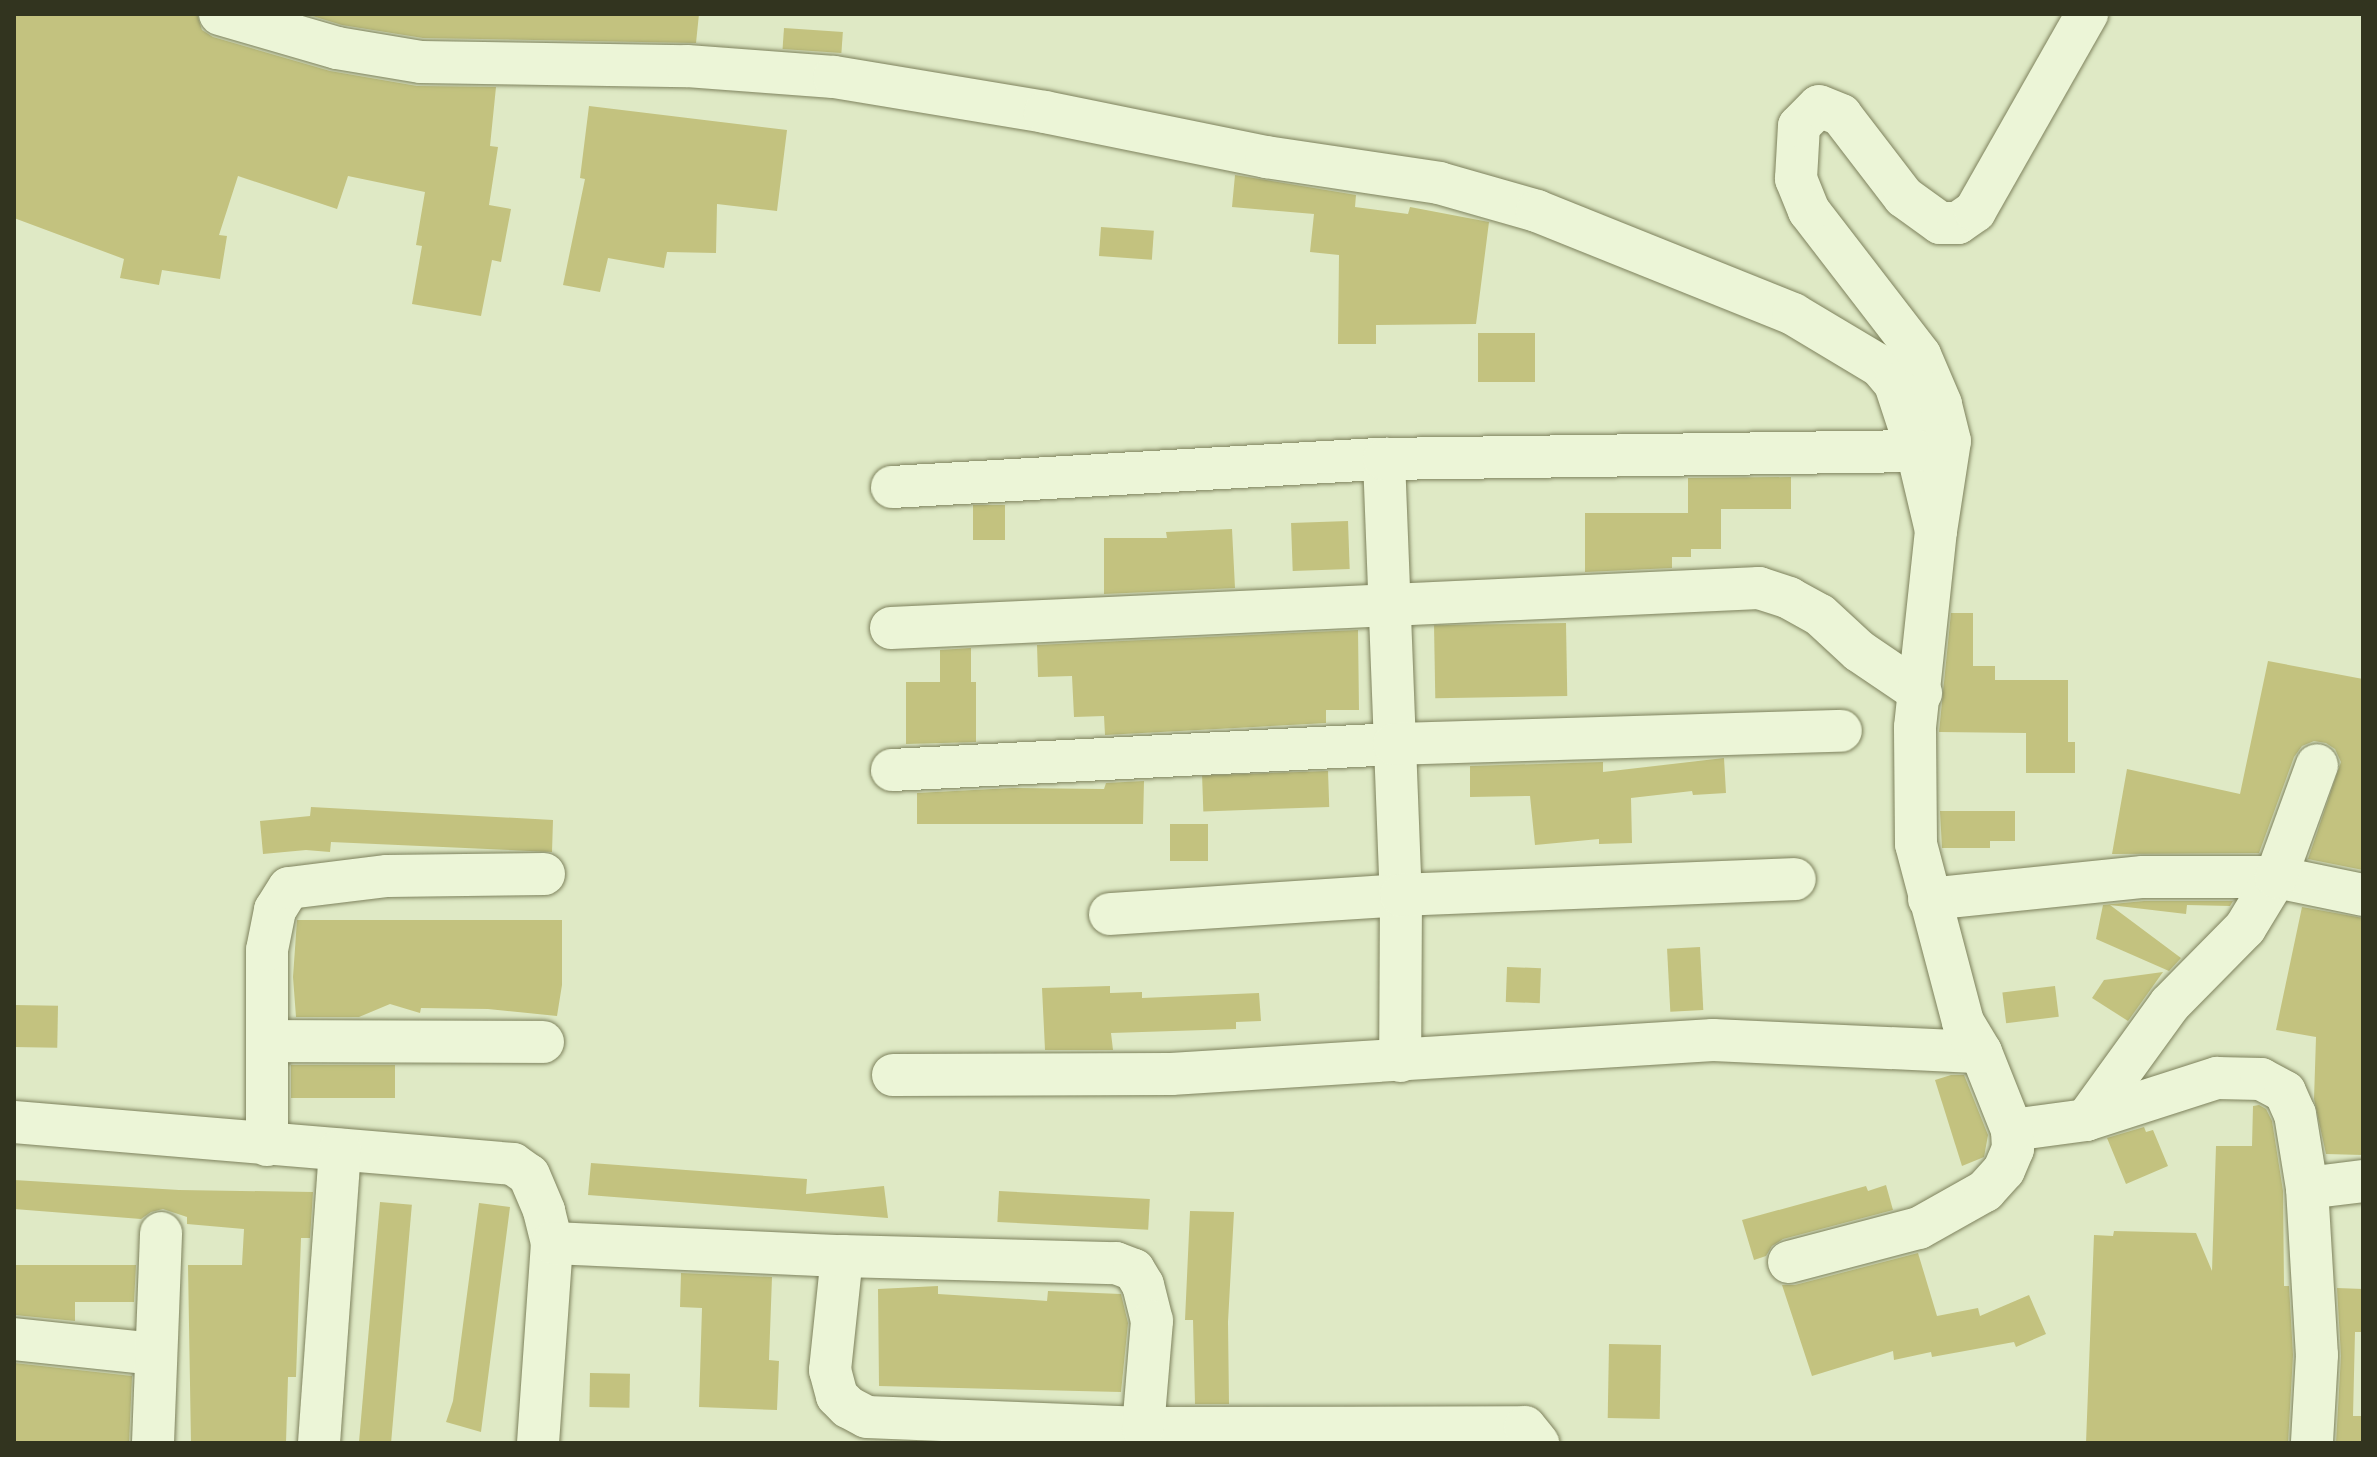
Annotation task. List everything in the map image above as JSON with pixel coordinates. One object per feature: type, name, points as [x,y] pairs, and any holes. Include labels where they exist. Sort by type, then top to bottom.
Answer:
[{"type":"street","points":[[220,14],[337,48],[421,62],[687,66],[834,77],[1045,112],[1266,157],[1439,183],[1537,211],[1793,314],[1880,366],[1895,384],[1917,451],[1936,531]]},
{"type":"street","points":[[1789,1262],[1919,1228],[1985,1191],[2004,1170],[2013,1149],[2012,1130],[1981,1052],[1963,1022],[1916,844],[1915,727],[1936,531],[1950,441],[1941,404],[1920,355],[1809,211],[1796,179],[1799,126],[1819,106],[1841,115],[1904,197],[1940,223],[1958,223],[1975,211],[2087,14]]},
{"type":"street","points":[[892,487],[1384,459],[1917,451]]},
{"type":"street","points":[[1384,459],[1401,895],[1400,1061]]},
{"type":"street","points":[[891,628],[1759,588],[1789,598],[1820,615],[1859,651],[1921,693]]},
{"type":"street","points":[[892,770],[1394,744],[1841,731]]},
{"type":"street","points":[[2086,1120],[2170,1004],[2245,928],[2276,877],[2317,765]]},
{"type":"street","points":[[267,1145],[267,950],[275,910],[289,888],[387,876],[544,874]]},
{"type":"street","points":[[1929,899],[2143,877],[2276,877],[2363,895]]},
{"type":"street","points":[[1110,914],[1401,895],[1795,879]]},
{"type":"street","points":[[893,1075],[1171,1074],[1713,1040],[1981,1052]]},
{"type":"street","points":[[267,1041],[543,1042]]},
{"type":"street","points":[[2012,1130],[2086,1120],[2217,1078],[2261,1079],[2285,1092],[2295,1114],[2307,1188],[2317,1355],[2312,1443]]},
{"type":"street","points":[[14,1122],[513,1164],[529,1175],[552,1243],[538,1443]]},
{"type":"street","points":[[319,1443],[340,1150]]},
{"type":"street","points":[[2307,1188],[2363,1181]]},
{"type":"street","points":[[153,1443],[161,1233]]},
{"type":"street","points":[[552,1243],[842,1256],[1116,1263],[1134,1270],[1143,1285],[1152,1321],[1143,1428]]},
{"type":"street","points":[[842,1256],[830,1370],[837,1396],[848,1407],[867,1417],[1143,1428],[1525,1427],[1538,1443]]},
{"type":"street","points":[[14,1339],[154,1354]]},
{"type":"building","points":[[14,14],[197,14],[202,30],[213,37],[330,71],[417,86],[496,87],[490,146],[498,147],[489,205],[511,209],[501,262],[492,260],[481,316],[412,304],[422,246],[416,245],[425,192],[348,176],[337,209],[238,176],[219,235],[227,236],[220,279],[162,270],[159,285],[120,278],[124,259],[14,218]]},
{"type":"building","points":[[306,14],[699,14],[696,43],[423,38],[342,25]]},
{"type":"building","points":[[784,28],[843,32],[841,53],[783,49]]},
{"type":"building","points":[[589,106],[787,130],[777,211],[717,204],[716,253],[667,252],[664,268],[608,258],[600,292],[563,285],[585,179],[580,178]]},
{"type":"building","points":[[1235,175],[1356,195],[1355,207],[1408,214],[1410,207],[1489,222],[1476,324],[1376,325],[1376,344],[1338,344],[1339,255],[1310,252],[1314,214],[1232,207]]},
{"type":"building","points":[[1101,227],[1154,231],[1152,260],[1099,256]]},
{"type":"building","points":[[1478,333],[1535,333],[1535,382],[1478,382]]},
{"type":"building","points":[[1791,477],[1791,509],[1721,509],[1721,549],[1691,549],[1691,557],[1672,557],[1672,568],[1585,572],[1585,513],[1688,513],[1688,478]]},
{"type":"building","points":[[973,505],[1005,505],[1005,540],[973,540]]},
{"type":"building","points":[[1348,521],[1350,569],[1293,571],[1291,523]]},
{"type":"building","points":[[1232,529],[1235,588],[1104,594],[1104,538],[1167,538],[1166,532]]},
{"type":"building","points":[[1951,613],[1973,613],[1973,666],[1995,666],[1995,680],[2068,680],[2068,742],[2075,742],[2075,773],[2026,773],[2026,733],[1939,732]]},
{"type":"building","points":[[1566,623],[1567,696],[1435,698],[1434,625]]},
{"type":"building","points":[[1358,630],[1359,710],[1326,710],[1326,723],[1105,735],[1104,716],[1074,717],[1072,676],[1038,677],[1037,645]]},
{"type":"building","points":[[971,648],[971,682],[976,682],[976,742],[906,744],[906,682],[940,682],[940,650]]},
{"type":"building","points":[[2268,661],[2363,679],[2363,870],[2308,859],[2341,762],[2335,749],[2326,743],[2314,741],[2302,746],[2294,757],[2259,853],[2112,854],[2127,769],[2240,794]]},
{"type":"building","points":[[1724,758],[1726,793],[1693,795],[1692,791],[1631,798],[1632,843],[1599,844],[1599,839],[1535,845],[1530,796],[1470,797],[1470,766],[1603,762],[1603,772]]},
{"type":"building","points":[[1328,771],[1329,807],[1203,811],[1202,775]]},
{"type":"building","points":[[1144,781],[1143,824],[917,824],[917,793],[1012,788],[1104,789],[1106,783]]},
{"type":"building","points":[[311,807],[553,820],[552,852],[331,842],[330,852],[306,850],[263,854],[260,821],[310,816]]},
{"type":"building","points":[[1940,811],[2015,811],[2015,841],[1990,841],[1990,848],[1942,848]]},
{"type":"building","points":[[1170,824],[1208,824],[1208,861],[1170,861]]},
{"type":"building","points":[[2144,901],[2233,901],[2230,906],[2187,905],[2186,914],[2110,905],[2181,958],[2169,971],[2096,939],[2103,905]]},
{"type":"building","points":[[2302,907],[2363,918],[2363,1155],[2326,1154],[2314,1099],[2316,1037],[2276,1030]]},
{"type":"building","points":[[297,920],[562,920],[562,985],[557,1016],[488,1009],[421,1008],[420,1013],[390,1004],[359,1017],[296,1017],[293,977]]},
{"type":"building","points":[[1700,947],[1703,1010],[1670,1012],[1667,949]]},
{"type":"building","points":[[1507,967],[1541,968],[1540,1003],[1506,1002]]},
{"type":"building","points":[[2163,972],[2128,1021],[2092,998],[2104,980]]},
{"type":"building","points":[[1110,986],[1110,993],[1142,992],[1142,998],[1259,993],[1261,1021],[1236,1022],[1236,1029],[1111,1033],[1113,1050],[1045,1050],[1042,988]]},
{"type":"building","points":[[2055,986],[2059,1017],[2006,1023],[2002,992]]},
{"type":"building","points":[[14,1005],[58,1006],[57,1048],[14,1047]]},
{"type":"building","points":[[291,1065],[395,1065],[395,1098],[291,1098]]},
{"type":"building","points":[[1964,1075],[1988,1135],[1984,1157],[1962,1166],[1935,1080]]},
{"type":"building","points":[[2253,1106],[2266,1109],[2272,1121],[2283,1191],[2284,1286],[2289,1286],[2293,1355],[2288,1443],[2086,1443],[2094,1235],[2113,1236],[2114,1231],[2196,1233],[2212,1271],[2216,1146],[2252,1146]]},
{"type":"building","points":[[2144,1127],[2146,1132],[2153,1130],[2168,1166],[2126,1184],[2107,1138]]},
{"type":"building","points":[[591,1163],[807,1179],[806,1194],[884,1186],[888,1218],[588,1195]]},
{"type":"building","points":[[14,1180],[179,1190],[313,1192],[310,1238],[301,1238],[296,1377],[288,1377],[286,1443],[191,1443],[188,1265],[242,1265],[244,1229],[187,1224],[187,1217],[163,1209],[141,1219],[14,1209]]},
{"type":"building","points":[[1886,1185],[1893,1210],[1783,1239],[1772,1246],[1766,1256],[1754,1260],[1742,1220],[1866,1186],[1868,1191]]},
{"type":"building","points":[[999,1191],[1150,1199],[1148,1230],[997,1222]]},
{"type":"building","points":[[380,1202],[412,1205],[391,1443],[359,1443]]},
{"type":"building","points":[[479,1203],[510,1207],[481,1432],[446,1422],[453,1401]]},
{"type":"building","points":[[1190,1211],[1234,1212],[1228,1322],[1229,1404],[1195,1404],[1193,1320],[1185,1320]]},
{"type":"building","points":[[1918,1253],[1937,1316],[1978,1308],[1980,1316],[2029,1295],[2046,1334],[2016,1347],[2014,1342],[1932,1357],[1931,1352],[1894,1360],[1893,1351],[1812,1376],[1782,1285],[1795,1285]]},
{"type":"building","points":[[15,1265],[136,1265],[134,1302],[75,1302],[75,1321],[15,1315]]},
{"type":"building","points":[[681,1273],[772,1277],[769,1360],[779,1361],[777,1410],[699,1407],[702,1308],[680,1307]]},
{"type":"building","points":[[938,1286],[938,1294],[1047,1301],[1048,1291],[1121,1294],[1128,1323],[1121,1392],[879,1386],[878,1289]]},
{"type":"building","points":[[2337,1288],[2363,1289],[2363,1332],[2355,1332],[2353,1416],[2363,1416],[2363,1443],[2336,1443],[2341,1356]]},
{"type":"building","points":[[1609,1344],[1661,1345],[1660,1419],[1608,1418]]},
{"type":"building","points":[[14,1363],[132,1376],[129,1443],[14,1443]]},
{"type":"building","points":[[590,1373],[630,1374],[629,1408],[589,1407]]}]
